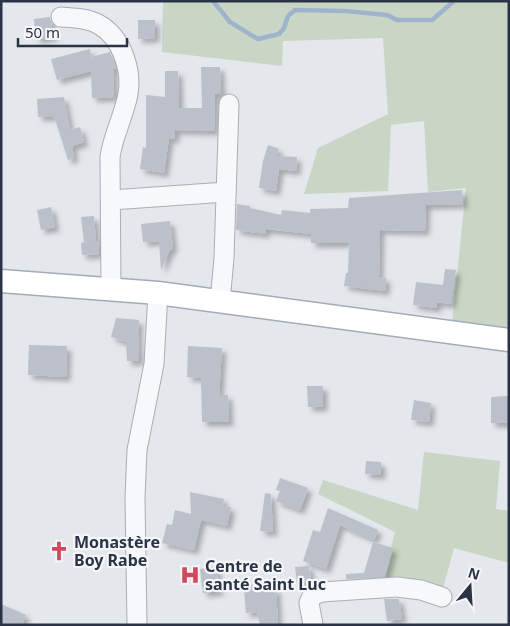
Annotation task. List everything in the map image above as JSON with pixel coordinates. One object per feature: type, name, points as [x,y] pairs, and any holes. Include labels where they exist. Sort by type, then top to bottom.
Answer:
[{"type":"main road","points":[[1,281],[158,293],[509,340]]},
{"type":"street","points":[[61,17],[86,19],[100,25],[116,41],[127,63],[128,93],[112,144],[110,200],[111,290]]},
{"type":"street","points":[[220,302],[224,258],[229,104]]},
{"type":"street","points":[[110,200],[226,192]]},
{"type":"street","points":[[136,625],[135,498],[137,450],[154,364],[158,293]]},
{"type":"street","points":[[313,625],[309,602],[312,596],[322,592],[397,587],[421,590],[442,597]]},
{"type":"green space","points":[[163,1],[509,1],[509,346],[452,323],[466,188],[428,192],[424,121],[391,125],[388,191],[304,194],[318,148],[388,114],[383,38],[283,41],[282,66],[162,52]]},
{"type":"green space","points":[[424,452],[500,461],[496,509],[509,511],[509,563],[454,548],[442,592],[381,585],[395,532],[318,494],[323,480],[418,510]]},
{"type":"building","points":[[50,17],[53,37],[36,39],[34,19]]},
{"type":"building","points":[[138,20],[155,20],[155,38],[138,39]]},
{"type":"building","points":[[90,49],[91,57],[110,52],[116,69],[113,69],[114,97],[92,98],[91,71],[57,80],[51,59]]},
{"type":"building","points":[[201,67],[220,67],[221,94],[215,94],[214,131],[175,130],[175,139],[169,138],[164,173],[140,169],[143,147],[146,148],[146,95],[165,97],[165,71],[178,71],[179,108],[202,108]]},
{"type":"building","points":[[64,97],[70,130],[80,127],[84,142],[72,146],[74,158],[68,160],[54,116],[38,117],[37,99]]},
{"type":"building","points":[[268,145],[279,149],[276,156],[297,157],[296,171],[279,169],[276,191],[259,188],[263,161]]},
{"type":"building","points":[[462,190],[463,204],[426,205],[425,231],[380,230],[379,277],[386,278],[385,291],[344,286],[346,273],[348,273],[349,243],[311,243],[311,234],[266,229],[265,234],[236,230],[237,204],[281,215],[282,210],[310,213],[310,209],[348,208],[349,198]]},
{"type":"building","points":[[51,207],[55,227],[41,230],[37,210]]},
{"type":"building","points":[[94,216],[96,241],[99,241],[99,254],[82,255],[81,243],[84,242],[81,217]]},
{"type":"building","points":[[170,221],[173,248],[169,251],[161,270],[159,241],[143,242],[141,224]]},
{"type":"building","points":[[445,269],[456,270],[451,304],[437,302],[437,308],[413,305],[416,282],[443,285]]},
{"type":"building","points":[[116,318],[139,320],[139,361],[127,361],[126,342],[111,337]]},
{"type":"building","points":[[29,345],[67,346],[66,377],[28,375]]},
{"type":"building","points":[[188,346],[222,348],[219,395],[228,395],[229,422],[202,422],[201,378],[187,377]]},
{"type":"building","points":[[307,386],[323,386],[323,407],[308,407]]},
{"type":"building","points":[[509,396],[509,423],[491,423],[491,397]]},
{"type":"building","points":[[414,400],[431,403],[429,422],[411,420]]},
{"type":"building","points":[[366,461],[381,462],[381,475],[365,474]]},
{"type":"building","points":[[280,478],[308,488],[300,510],[276,501],[280,491],[276,490]]},
{"type":"building","points":[[190,492],[224,499],[223,506],[231,507],[227,526],[201,520],[194,550],[162,543],[167,524],[172,525],[175,510],[191,514]]},
{"type":"building","points":[[265,493],[271,494],[273,532],[260,531]]},
{"type":"building","points":[[328,508],[378,530],[374,540],[340,525],[326,569],[303,561],[313,530],[320,532]]},
{"type":"building","points":[[373,542],[393,548],[385,577],[346,579],[346,574],[364,573]]},
{"type":"building","points":[[309,566],[311,582],[297,583],[295,567]]},
{"type":"building","points":[[216,567],[219,591],[203,593],[200,569]]},
{"type":"building","points":[[267,584],[267,589],[276,588],[278,625],[260,625],[257,612],[246,613],[244,590],[250,590],[249,585]]},
{"type":"building","points":[[384,599],[399,599],[402,619],[387,621]]},
{"type":"building","points":[[1,604],[26,615],[22,625],[1,625]]},
{"type":"waterway","points":[[213,1],[230,22],[258,39],[279,34],[284,28],[288,16],[295,10],[345,11],[387,15],[397,20],[432,20],[454,1]]},
{"type":"place","name":"Monastère Boy Rabe","points":[[59,551]]},
{"type":"place","name":"Centre de santé Saint Luc","points":[[190,575]]}]
